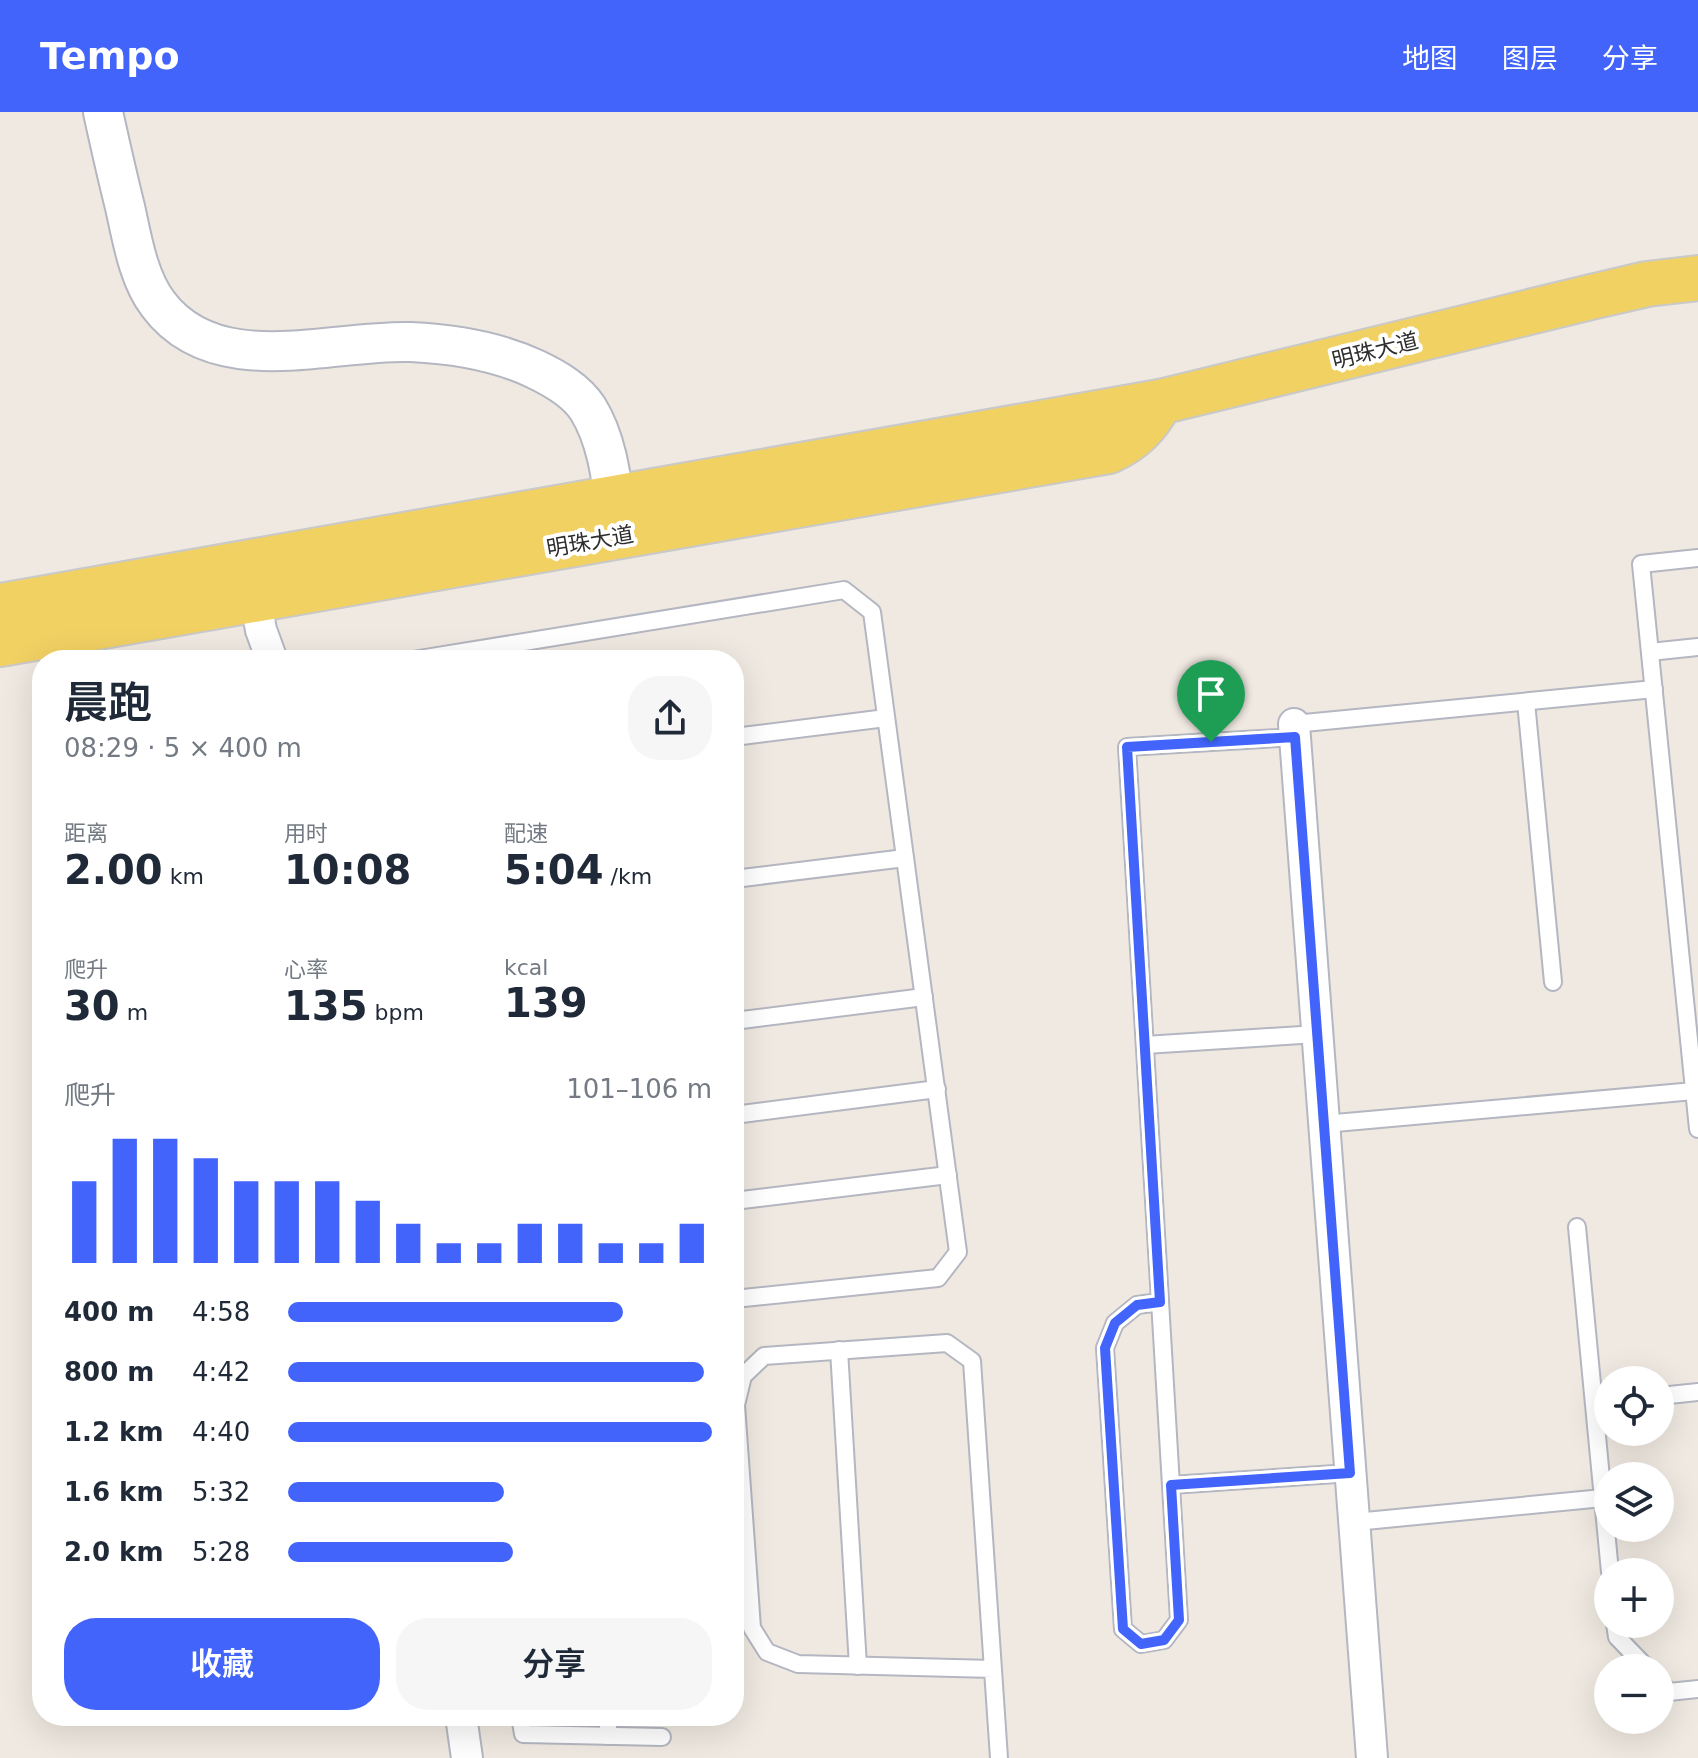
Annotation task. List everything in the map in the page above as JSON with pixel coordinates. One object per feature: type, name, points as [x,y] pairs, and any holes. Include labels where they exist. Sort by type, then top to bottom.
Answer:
[{"type":"main road","name":"明珠大道","points":[[0,644],[252,581],[617,517],[1160,402],[1647,284],[1698,278]]},
{"type":"main road","name":"明珠大道","points":[[1591,297],[1698,304]]},
{"type":"main road","name":"明珠大道","points":[[0,606],[252,581]]},
{"type":"street","points":[[103,112],[137,263],[157,304],[180,327],[210,342],[237,350],[270,351],[410,342],[467,348],[517,361],[560,381],[586,406],[602,437],[617,517]]},
{"type":"street","points":[[252,581],[261,630],[268,650]]},
{"type":"street","points":[[1294,730],[1372,1758]]},
{"type":"street","points":[[462,1726],[467,1758]]},
{"type":"lane","points":[[1698,558],[1641,564],[1690,966],[1698,1129]]},
{"type":"lane","points":[[475,650],[844,590],[872,612],[958,1252],[938,1278],[744,1298]]},
{"type":"lane","points":[[1650,652],[1698,647]]},
{"type":"lane","points":[[1160,1302],[1137,1305],[1115,1323],[1105,1348],[1123,1629],[1141,1644],[1164,1640],[1179,1620],[1127,747],[1654,689]]},
{"type":"lane","points":[[1526,702],[1553,982]]},
{"type":"lane","points":[[744,736],[886,718]]},
{"type":"lane","points":[[744,878],[905,858]]},
{"type":"lane","points":[[744,1020],[924,997]]},
{"type":"lane","points":[[1145,1045],[1317,1034]]},
{"type":"lane","points":[[744,1114],[937,1089]]},
{"type":"lane","points":[[1324,1124],[1694,1091]]},
{"type":"lane","points":[[744,1200],[948,1175]]},
{"type":"lane","points":[[1577,1227],[1596,1366]]},
{"type":"lane","points":[[744,1375],[764,1356],[947,1343],[972,1361],[999,1758]]},
{"type":"lane","points":[[839,1350],[858,1666]]},
{"type":"lane","points":[[1674,1395],[1698,1392]]},
{"type":"lane","points":[[1171,1485],[1350,1473]]},
{"type":"lane","points":[[1355,1522],[1594,1499]]},
{"type":"lane","points":[[744,1516],[752,1628],[767,1652],[798,1664],[993,1669]]},
{"type":"lane","points":[[1618,1638],[1633,1654]]},
{"type":"lane","points":[[1674,1691],[1698,1689]]},
{"type":"lane","points":[[522,1726],[523,1734],[662,1737]]},
{"type":"lane","points":[[608,1726],[608,1736]]},
{"type":"route","points":[[1295,737],[1350,1473],[1171,1485],[1179,1620],[1164,1640],[1141,1644],[1123,1629],[1105,1348],[1115,1323],[1137,1305],[1160,1302],[1127,747],[1211,742],[1295,737]]}]
